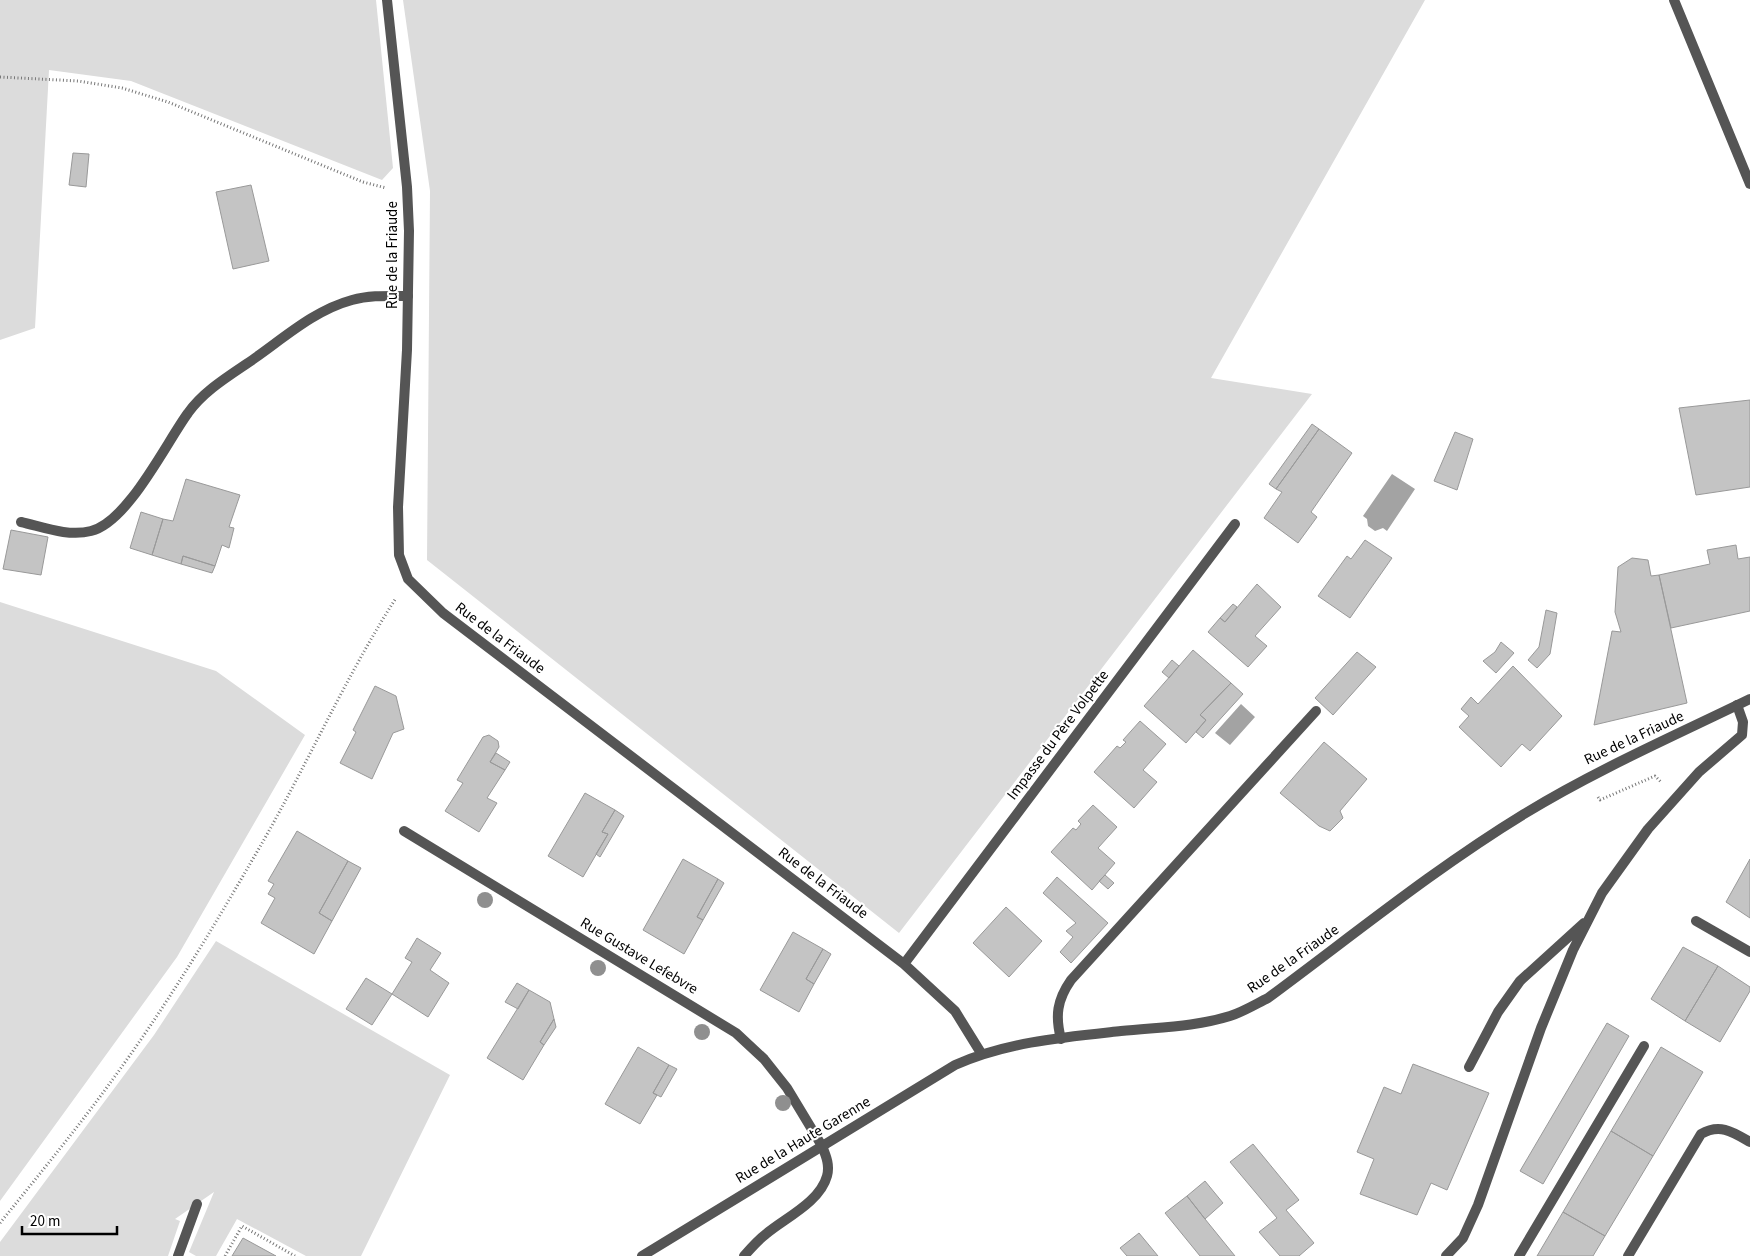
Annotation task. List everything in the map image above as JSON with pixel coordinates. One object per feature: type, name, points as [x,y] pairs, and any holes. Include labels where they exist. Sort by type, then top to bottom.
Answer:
[{"type":"street","name":"Rue de la Friaude","points":[[387,0],[407,186],[409,231],[407,350],[398,507],[399,554],[408,578],[443,614],[904,964],[955,1011],[981,1053],[1060,1039],[1184,1026],[1231,1016],[1260,1002],[1465,852],[1524,814],[1587,777],[1750,699]]},
{"type":"street","points":[[1674,0],[1750,184]]},
{"type":"street","points":[[21,522],[71,533],[93,531],[114,518],[139,488],[189,411],[212,389],[318,314],[350,300],[376,295],[408,296]]},
{"type":"street","name":"Impasse du Père Volpette","points":[[904,964],[1235,524]]},
{"type":"street","points":[[1446,1256],[1463,1238],[1478,1205],[1541,1028],[1573,950],[1602,893],[1648,829],[1699,772],[1742,735],[1743,722],[1737,705]]},
{"type":"street","points":[[1060,1039],[1056,1022],[1057,1008],[1061,994],[1071,980],[1316,711]]},
{"type":"street","name":"Rue Gustave Lefebvre","points":[[404,831],[736,1033],[764,1059],[787,1088],[822,1146],[828,1161],[827,1176],[821,1188],[810,1200],[766,1234],[744,1256]]},
{"type":"street","points":[[1469,1067],[1498,1012],[1520,981],[1589,919]]},
{"type":"street","points":[[1696,921],[1750,952]]},
{"type":"street","points":[[1519,1256],[1644,1046]]},
{"type":"street","name":"Rue de la Haute Garenne","points":[[642,1256],[955,1065],[981,1053]]},
{"type":"street","points":[[1628,1256],[1701,1134],[1716,1127],[1724,1128],[1750,1142]]},
{"type":"street","points":[[178,1256],[197,1204]]},
{"type":"path","points":[[0,77],[78,81],[122,88],[168,102],[363,182],[388,188],[407,186]]},
{"type":"path","points":[[0,1223],[54,1158],[118,1073],[182,979],[255,855],[373,635],[408,578]]},
{"type":"path","points":[[1600,800],[1655,776]]},
{"type":"path","points":[[225,1256],[242,1226],[295,1256]]},
{"type":"shaded area","points":[[0,0],[376,0],[393,168],[382,180],[131,81],[49,70],[35,328],[0,340]]},
{"type":"shaded area","points":[[403,0],[1425,0],[1211,378],[1312,394],[899,933],[427,560],[430,191]]},
{"type":"shaded area","points":[[1392,474],[1415,489],[1387,531],[1383,528],[1375,531],[1368,526],[1367,519],[1363,516]]},
{"type":"shaded area","points":[[0,602],[216,671],[305,735],[177,957],[0,1201]]},
{"type":"shaded area","points":[[1241,704],[1255,717],[1230,745],[1215,733]]},
{"type":"shaded area","points":[[216,941],[450,1075],[361,1256],[306,1256],[237,1219],[216,1256],[196,1256],[189,1252],[214,1192],[175,1219],[180,1221],[168,1256],[0,1256],[0,1242],[154,1035]]},
{"type":"building","points":[[73,153],[89,154],[86,187],[69,185]]},
{"type":"building","points":[[251,185],[269,261],[233,269],[216,192]]},
{"type":"building","points":[[1750,400],[1750,487],[1696,495],[1679,408]]},
{"type":"building","points":[[1312,424],[1319,429],[1276,489],[1269,484]]},
{"type":"building","points":[[1319,429],[1352,453],[1311,512],[1317,517],[1298,543],[1264,518],[1282,492],[1276,489]]},
{"type":"building","points":[[1455,432],[1473,439],[1457,490],[1434,481]]},
{"type":"building","points":[[186,479],[240,495],[229,527],[234,528],[229,548],[222,545],[215,566],[183,556],[181,564],[152,555],[163,519],[173,521]]},
{"type":"building","points":[[141,512],[163,519],[152,555],[130,548]]},
{"type":"building","points":[[11,530],[48,537],[41,575],[3,569]]},
{"type":"building","points":[[1365,540],[1392,558],[1350,618],[1318,596],[1347,556],[1351,559]]},
{"type":"building","points":[[1736,545],[1738,559],[1750,557],[1750,611],[1671,628],[1659,575],[1710,564],[1707,550]]},
{"type":"building","points":[[183,556],[215,566],[212,573],[181,564]]},
{"type":"building","points":[[1632,558],[1648,560],[1651,576],[1659,575],[1687,703],[1594,725],[1612,631],[1621,632],[1615,612],[1618,567]]},
{"type":"building","points":[[1257,584],[1281,607],[1255,636],[1267,646],[1248,667],[1208,632],[1220,618],[1225,622]]},
{"type":"building","points":[[1233,604],[1237,607],[1225,622],[1220,618]]},
{"type":"building","points":[[1546,610],[1557,613],[1550,654],[1537,668],[1528,660],[1539,647]]},
{"type":"building","points":[[1501,642],[1514,653],[1496,673],[1483,661],[1495,652]]},
{"type":"building","points":[[1193,650],[1231,683],[1200,715],[1206,720],[1186,743],[1144,706]]},
{"type":"building","points":[[1357,652],[1376,667],[1333,715],[1315,698]]},
{"type":"building","points":[[1172,660],[1179,666],[1169,678],[1162,672]]},
{"type":"building","points":[[1513,666],[1562,716],[1530,751],[1522,744],[1501,767],[1459,727],[1469,716],[1461,709],[1471,697],[1478,704]]},
{"type":"building","points":[[1231,683],[1243,694],[1203,738],[1196,732],[1206,720],[1200,715]]},
{"type":"building","points":[[375,686],[396,696],[404,729],[393,733],[372,779],[340,763],[356,732],[353,730]]},
{"type":"building","points":[[1140,721],[1166,744],[1143,770],[1157,782],[1134,808],[1094,772],[1117,746],[1120,748],[1126,742],[1123,740]]},
{"type":"building","points":[[489,735],[498,741],[499,747],[490,762],[505,770],[487,798],[497,803],[479,832],[445,811],[463,783],[457,780],[483,737]]},
{"type":"building","points":[[1324,742],[1367,779],[1340,811],[1343,818],[1330,831],[1319,826],[1280,793]]},
{"type":"building","points":[[496,753],[510,762],[505,770],[490,762]]},
{"type":"building","points":[[585,793],[615,810],[602,832],[608,834],[583,877],[548,856]]},
{"type":"building","points":[[1093,805],[1117,827],[1098,848],[1115,863],[1092,890],[1051,852],[1073,828],[1076,830],[1081,824],[1078,821]]},
{"type":"building","points":[[615,810],[624,816],[600,857],[596,854],[608,834],[602,832]]},
{"type":"building","points":[[297,831],[348,861],[319,913],[332,921],[314,954],[261,923],[275,898],[268,894],[274,884],[268,881]]},
{"type":"building","points":[[683,859],[718,879],[697,917],[703,920],[684,954],[643,930]]},
{"type":"building","points":[[1750,859],[1750,918],[1726,902]]},
{"type":"building","points":[[348,861],[361,868],[332,921],[319,913]]},
{"type":"building","points":[[1105,875],[1114,883],[1108,889],[1099,881]]},
{"type":"building","points":[[1057,877],[1108,923],[1071,963],[1060,952],[1073,937],[1066,931],[1076,923],[1043,893]]},
{"type":"building","points":[[718,879],[724,883],[703,920],[697,917]]},
{"type":"building","points":[[1006,907],[1042,941],[1009,977],[973,943]]},
{"type":"building","points":[[793,932],[823,949],[806,979],[814,984],[799,1012],[760,990]]},
{"type":"building","points":[[417,938],[441,953],[430,970],[449,983],[428,1017],[392,994],[412,962],[405,958]]},
{"type":"building","points":[[1683,947],[1718,966],[1685,1021],[1651,999]]},
{"type":"building","points":[[823,949],[831,954],[814,984],[806,979]]},
{"type":"building","points":[[1718,966],[1750,987],[1750,991],[1720,1042],[1685,1021]]},
{"type":"building","points":[[366,978],[392,994],[372,1025],[346,1009]]},
{"type":"building","points":[[517,983],[529,990],[518,1009],[505,1002]]},
{"type":"building","points":[[529,990],[550,1002],[554,1019],[540,1042],[544,1045],[523,1080],[487,1058]]},
{"type":"building","points":[[554,1019],[556,1027],[544,1045],[540,1042]]},
{"type":"building","points":[[1607,1023],[1629,1036],[1543,1184],[1520,1171]]},
{"type":"building","points":[[638,1047],[669,1065],[653,1093],[657,1095],[640,1124],[605,1104]]},
{"type":"building","points":[[1661,1047],[1703,1072],[1653,1156],[1611,1131]]},
{"type":"building","points":[[1413,1064],[1489,1093],[1447,1190],[1431,1183],[1417,1215],[1360,1194],[1374,1159],[1357,1152],[1384,1087],[1401,1094]]},
{"type":"building","points":[[669,1065],[677,1069],[661,1097],[653,1093]]},
{"type":"building","points":[[1611,1131],[1653,1156],[1605,1236],[1563,1212]]},
{"type":"building","points":[[1253,1144],[1299,1200],[1286,1210],[1314,1243],[1299,1256],[1280,1256],[1259,1232],[1277,1218],[1230,1162]]},
{"type":"building","points":[[1205,1181],[1223,1203],[1205,1219],[1187,1196]]},
{"type":"building","points":[[1187,1196],[1235,1256],[1200,1256],[1165,1213]]},
{"type":"building","points":[[1563,1212],[1605,1236],[1593,1256],[1537,1256]]},
{"type":"building","points":[[1139,1233],[1158,1256],[1127,1256],[1120,1248]]},
{"type":"building","points":[[243,1238],[276,1256],[232,1256]]}]
